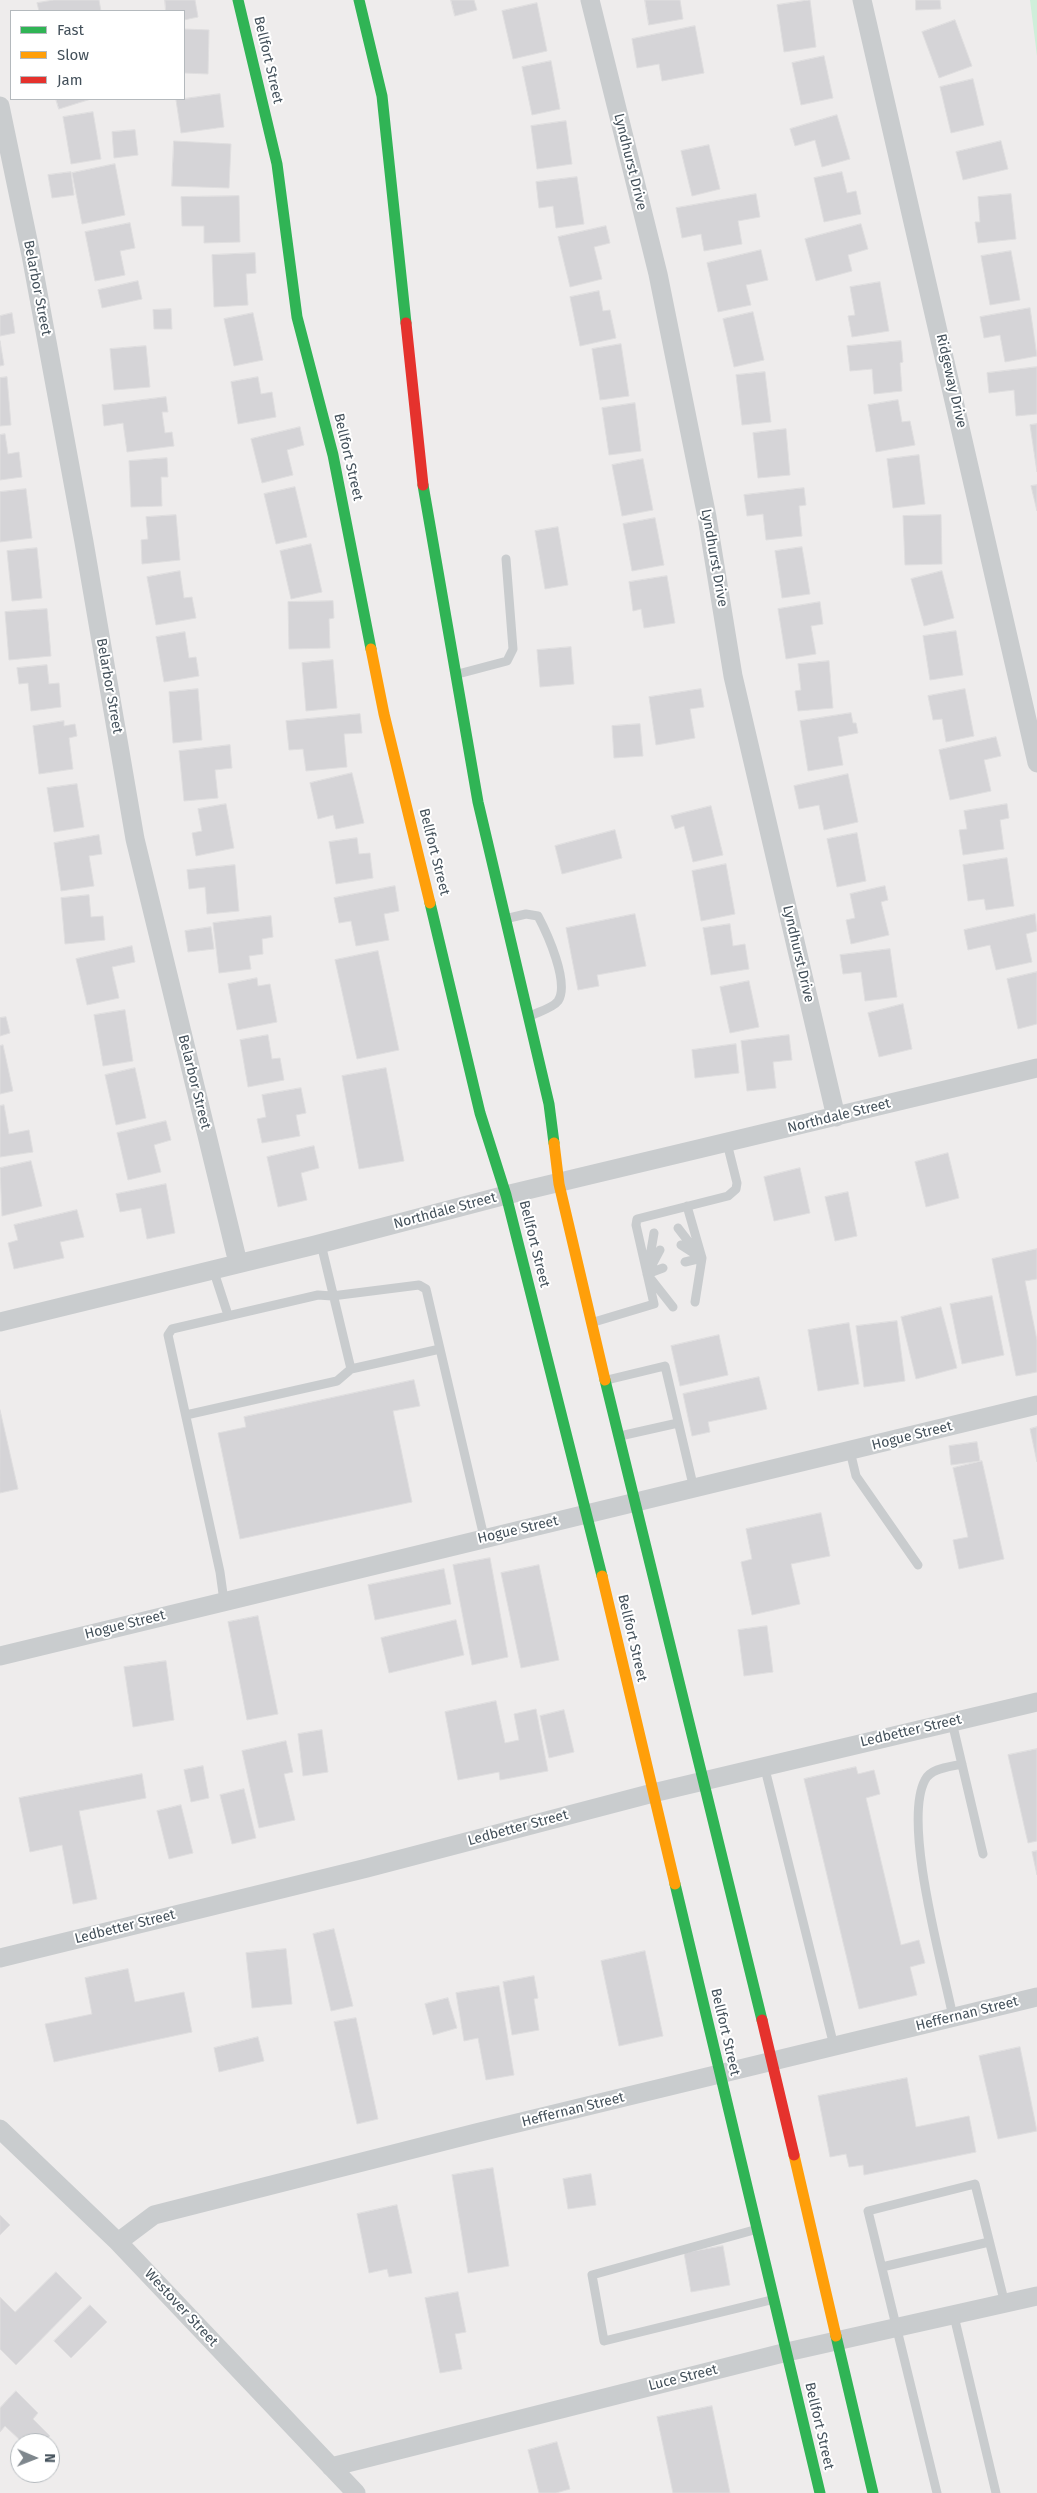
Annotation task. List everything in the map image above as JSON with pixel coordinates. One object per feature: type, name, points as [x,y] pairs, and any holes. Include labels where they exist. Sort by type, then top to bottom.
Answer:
[{"type":"main road","name":"Bellfort Street","points":[[238,0],[276,164],[297,316],[333,455],[384,714],[480,1113],[506,1195],[587,1514],[820,2493]]},
{"type":"main road","points":[[360,0],[382,96],[425,508],[478,802],[549,1104],[559,1184],[633,1502],[704,1780],[873,2493]]},
{"type":"street","name":"Lyndhurst Drive","points":[[590,0],[658,274],[707,517],[733,676],[836,1117]]},
{"type":"street","name":"Ridgeway Drive","points":[[862,0],[1037,763]]},
{"type":"street","name":"Belarbor Street","points":[[0,106],[32,255],[135,839],[238,1262]]},
{"type":"street","name":"Northdale Street","points":[[0,1322],[238,1262],[321,1244],[506,1195],[559,1184],[1037,1068]]},
{"type":"street","name":"Hogue Street","points":[[0,1656],[484,1537],[587,1514],[1037,1405]]},
{"type":"street","name":"Ledbetter Street","points":[[0,1958],[367,1868],[764,1765],[1037,1702]]},
{"type":"street","name":"Heffernan Street","points":[[118,2242],[154,2215],[1037,1997]]},
{"type":"street","name":"Westover Street","points":[[0,2129],[118,2242],[356,2493]]},
{"type":"street","name":"Luce Street","points":[[331,2467],[786,2352],[1037,2296]]},
{"type":"lane","points":[[455,674],[507,661],[513,648],[506,559]]},
{"type":"lane","points":[[506,918],[526,914],[538,916],[548,935],[558,968],[562,992],[556,1003],[529,1017]]},
{"type":"lane","points":[[591,1322],[654,1304],[636,1219],[728,1196],[736,1189],[737,1183],[727,1143]]},
{"type":"lane","points":[[688,1206],[702,1258],[695,1302]]},
{"type":"lane","points":[[678,1228],[702,1258]]},
{"type":"lane","points":[[654,1233],[647,1274],[674,1307]]},
{"type":"lane","points":[[321,1244],[351,1369]]},
{"type":"lane","points":[[681,1245],[702,1258]]},
{"type":"lane","points":[[647,1274],[660,1250]]},
{"type":"lane","points":[[685,1262],[702,1258]]},
{"type":"lane","points":[[691,1285],[702,1258]]},
{"type":"lane","points":[[647,1274],[663,1268]]},
{"type":"lane","points":[[213,1269],[228,1316]]},
{"type":"lane","points":[[647,1274],[668,1290]]},
{"type":"lane","points":[[224,1601],[220,1572],[168,1335],[172,1329],[318,1295],[332,1296],[419,1286],[426,1289],[484,1537]]},
{"type":"lane","points":[[186,1415],[337,1381],[351,1369],[440,1349]]},
{"type":"lane","points":[[605,1380],[664,1366],[694,1488]]},
{"type":"lane","points":[[618,1436],[678,1423]]},
{"type":"lane","points":[[850,1451],[856,1476],[918,1565]]},
{"type":"lane","points":[[952,1722],[983,1854]]},
{"type":"lane","points":[[954,2017],[922,1868],[918,1814],[924,1780],[930,1772],[962,1764]]},
{"type":"lane","points":[[764,1765],[834,2046]]},
{"type":"lane","points":[[937,2493],[868,2210],[975,2184],[1005,2304]]},
{"type":"lane","points":[[757,2229],[592,2276],[604,2341],[774,2300]]},
{"type":"lane","points":[[882,2267],[990,2242]]},
{"type":"lane","points":[[954,2316],[996,2493]]},
{"type":"green space","points":[[1030,0],[1037,0],[1037,56]]},
{"type":"building","points":[[54,0],[99,0],[101,10],[39,10],[37,3]]},
{"type":"building","points":[[165,0],[195,0],[198,17],[185,20],[185,10],[166,10]]},
{"type":"building","points":[[451,0],[474,0],[477,10],[455,16]]},
{"type":"building","points":[[645,0],[680,0],[683,19],[649,25]]},
{"type":"building","points":[[810,0],[816,47],[784,52],[777,5]]},
{"type":"building","points":[[916,0],[940,0],[941,9],[916,10]]},
{"type":"building","points":[[537,3],[547,51],[513,59],[502,11]]},
{"type":"building","points":[[955,20],[972,66],[939,78],[922,32]]},
{"type":"building","points":[[695,26],[704,73],[662,81],[659,64],[637,68],[632,39]]},
{"type":"building","points":[[185,29],[209,30],[208,74],[185,73]]},
{"type":"building","points":[[824,56],[833,98],[801,105],[792,63]]},
{"type":"building","points":[[551,61],[560,109],[532,115],[522,67]]},
{"type":"building","points":[[973,79],[984,125],[951,133],[940,87]]},
{"type":"building","points":[[220,94],[224,127],[181,133],[176,100]]},
{"type":"building","points":[[56,100],[88,100],[59,109]]},
{"type":"building","points":[[93,112],[101,159],[71,164],[63,117]]},
{"type":"building","points":[[837,115],[850,159],[822,167],[815,140],[795,146],[790,129]]},
{"type":"building","points":[[566,121],[572,164],[537,169],[531,126]]},
{"type":"building","points":[[135,130],[138,155],[114,158],[112,132]]},
{"type":"building","points":[[174,141],[231,144],[229,188],[172,186]]},
{"type":"building","points":[[1001,141],[1008,169],[963,180],[956,152]]},
{"type":"building","points":[[709,145],[720,189],[692,196],[681,151]]},
{"type":"building","points":[[115,164],[125,215],[82,224],[72,173]]},
{"type":"building","points":[[71,172],[74,195],[52,198],[48,175]]},
{"type":"building","points":[[842,172],[847,193],[856,191],[861,214],[824,222],[814,178]]},
{"type":"building","points":[[577,177],[584,224],[556,228],[553,206],[539,208],[536,182]]},
{"type":"building","points":[[756,194],[760,217],[738,221],[742,244],[704,251],[701,234],[682,238],[676,208]]},
{"type":"building","points":[[1011,194],[1016,239],[978,243],[975,222],[980,222],[978,197]]},
{"type":"building","points":[[239,196],[240,242],[204,243],[204,226],[182,226],[181,197]]},
{"type":"building","points":[[130,223],[135,248],[120,251],[125,275],[95,281],[85,232]]},
{"type":"building","points":[[861,224],[868,249],[848,255],[852,271],[816,281],[805,239]]},
{"type":"building","points":[[606,226],[610,243],[594,247],[602,279],[570,287],[558,237]]},
{"type":"building","points":[[761,250],[768,280],[746,285],[751,305],[718,312],[707,263]]},
{"type":"building","points":[[1011,251],[1020,300],[990,305],[981,256]]},
{"type":"building","points":[[255,253],[256,273],[246,274],[248,305],[214,307],[212,255]]},
{"type":"building","points":[[138,281],[142,299],[102,308],[98,290]]},
{"type":"building","points":[[880,282],[889,331],[852,337],[848,316],[855,315],[850,287]]},
{"type":"building","points":[[599,291],[603,311],[610,310],[616,338],[580,346],[570,297]]},
{"type":"building","points":[[1030,308],[1037,356],[1005,362],[1000,335],[984,338],[980,317]]},
{"type":"building","points":[[171,309],[172,329],[154,329],[153,310]]},
{"type":"building","points":[[753,312],[764,360],[734,367],[723,319]]},
{"type":"building","points":[[12,313],[15,333],[0,336],[0,316]]},
{"type":"building","points":[[253,313],[263,360],[234,366],[224,319]]},
{"type":"building","points":[[0,341],[4,365],[0,366]]},
{"type":"building","points":[[901,341],[903,362],[900,363],[902,391],[874,394],[872,369],[850,371],[847,346]]},
{"type":"building","points":[[621,344],[629,396],[600,400],[592,349]]},
{"type":"building","points":[[146,346],[150,387],[114,390],[110,349]]},
{"type":"building","points":[[1037,367],[1037,414],[1016,416],[1014,390],[989,393],[987,373]]},
{"type":"building","points":[[765,372],[771,422],[742,425],[736,375]]},
{"type":"building","points":[[7,377],[11,425],[0,426],[0,378]]},
{"type":"building","points":[[258,377],[261,394],[272,392],[276,417],[238,424],[231,382]]},
{"type":"building","points":[[166,397],[168,412],[162,412],[165,433],[172,432],[174,446],[127,452],[123,423],[104,426],[102,405]]},
{"type":"building","points":[[898,400],[902,422],[910,421],[915,445],[876,452],[868,405]]},
{"type":"building","points":[[635,403],[641,451],[609,455],[602,408]]},
{"type":"building","points":[[1037,424],[1037,472],[1030,425]]},
{"type":"building","points":[[300,427],[304,445],[287,450],[293,475],[262,483],[251,439]]},
{"type":"building","points":[[786,429],[790,475],[758,478],[753,433]]},
{"type":"building","points":[[5,434],[8,454],[19,452],[22,477],[0,480],[0,435]]},
{"type":"building","points":[[919,455],[925,504],[893,508],[887,459]]},
{"type":"building","points":[[167,458],[168,477],[161,477],[162,506],[131,507],[129,461]]},
{"type":"building","points":[[643,459],[653,510],[622,516],[612,465]]},
{"type":"building","points":[[1037,485],[1037,511],[1031,486]]},
{"type":"building","points":[[295,487],[307,537],[276,544],[264,494]]},
{"type":"building","points":[[804,488],[806,505],[799,506],[802,536],[766,540],[763,514],[747,516],[744,495]]},
{"type":"building","points":[[26,489],[32,538],[0,542],[0,492]]},
{"type":"building","points":[[176,515],[180,560],[142,564],[141,540],[148,539],[146,517]]},
{"type":"building","points":[[941,515],[942,564],[905,565],[903,516]]},
{"type":"building","points":[[655,518],[664,565],[632,571],[623,524]]},
{"type":"building","points":[[558,527],[568,585],[545,589],[535,531]]},
{"type":"building","points":[[311,544],[322,592],[291,599],[280,551]]},
{"type":"building","points":[[802,547],[810,594],[782,598],[775,551]]},
{"type":"building","points":[[37,548],[42,598],[12,601],[7,551]]},
{"type":"building","points":[[180,571],[184,598],[192,597],[196,618],[156,625],[147,577]]},
{"type":"building","points":[[942,571],[954,618],[924,626],[911,579]]},
{"type":"building","points":[[667,576],[675,623],[644,628],[641,609],[633,611],[629,582]]},
{"type":"building","points":[[333,601],[334,618],[329,619],[330,648],[289,649],[288,602]]},
{"type":"building","points":[[820,602],[823,624],[811,626],[816,654],[786,659],[778,609]]},
{"type":"building","points":[[47,609],[51,656],[9,660],[5,612]]},
{"type":"building","points":[[956,631],[963,675],[930,680],[923,636]]},
{"type":"building","points":[[185,632],[189,658],[196,657],[199,676],[164,682],[156,637]]},
{"type":"building","points":[[571,647],[574,684],[540,687],[537,650]]},
{"type":"building","points":[[333,660],[337,708],[306,711],[302,663]]},
{"type":"building","points":[[829,661],[833,708],[798,711],[795,691],[801,690],[798,664]]},
{"type":"building","points":[[47,665],[49,684],[59,683],[61,707],[31,711],[28,683],[19,684],[17,668]]},
{"type":"building","points":[[198,689],[202,740],[173,743],[169,692]]},
{"type":"building","points":[[701,689],[704,707],[690,709],[695,738],[656,745],[649,697]]},
{"type":"building","points":[[965,689],[974,736],[946,742],[942,719],[933,720],[928,696]]},
{"type":"building","points":[[851,713],[858,733],[838,737],[843,765],[808,771],[800,721]]},
{"type":"building","points":[[360,714],[362,733],[344,734],[347,767],[306,771],[303,749],[289,750],[286,721]]},
{"type":"building","points":[[64,721],[64,726],[75,724],[77,736],[69,738],[73,769],[39,774],[33,726]]},
{"type":"building","points":[[640,724],[643,756],[614,758],[612,726]]},
{"type":"building","points":[[996,737],[1001,756],[984,760],[991,791],[950,800],[939,750]]},
{"type":"building","points":[[230,745],[232,768],[215,770],[218,798],[184,801],[179,751]]},
{"type":"building","points":[[352,773],[364,823],[336,829],[333,815],[318,819],[310,783]]},
{"type":"building","points":[[848,774],[858,822],[824,830],[819,805],[799,809],[794,786]]},
{"type":"building","points":[[77,784],[84,827],[54,832],[47,788]]},
{"type":"building","points":[[226,804],[234,848],[196,856],[192,833],[202,831],[198,809]]},
{"type":"building","points":[[1007,804],[1009,818],[1000,820],[1004,849],[963,855],[959,830],[967,829],[964,811]]},
{"type":"building","points":[[711,806],[723,855],[693,862],[684,826],[675,829],[671,816]]},
{"type":"building","points":[[615,830],[622,858],[562,874],[555,846]]},
{"type":"building","points":[[857,833],[866,881],[837,887],[827,839]]},
{"type":"building","points":[[99,835],[102,854],[89,856],[94,886],[61,891],[54,843]]},
{"type":"building","points":[[357,838],[359,854],[370,853],[373,878],[336,884],[329,842]]},
{"type":"building","points":[[1007,858],[1014,906],[986,910],[984,899],[968,901],[963,865]]},
{"type":"building","points":[[726,864],[735,914],[701,921],[692,871]]},
{"type":"building","points":[[235,865],[239,911],[207,914],[205,887],[189,889],[187,870]]},
{"type":"building","points":[[395,886],[399,911],[384,914],[389,940],[356,946],[351,921],[339,923],[334,898]]},
{"type":"building","points":[[885,886],[888,900],[881,902],[889,935],[851,944],[846,920],[855,918],[850,894]]},
{"type":"building","points":[[89,895],[91,917],[103,916],[105,940],[65,944],[61,898]]},
{"type":"building","points":[[635,914],[646,966],[597,975],[599,986],[578,990],[566,928]]},
{"type":"building","points":[[1035,914],[1037,931],[1026,934],[1032,962],[996,970],[990,945],[968,950],[964,930]]},
{"type":"building","points":[[271,916],[273,937],[262,939],[263,954],[249,956],[251,969],[219,973],[213,923]]},
{"type":"building","points":[[730,924],[733,946],[745,944],[749,969],[711,975],[703,928]]},
{"type":"building","points":[[211,927],[214,949],[188,952],[185,931]]},
{"type":"building","points":[[132,946],[135,962],[112,967],[119,998],[87,1005],[76,959]]},
{"type":"building","points":[[890,949],[897,997],[865,1001],[861,972],[843,974],[840,955]]},
{"type":"building","points":[[378,951],[399,1050],[357,1059],[335,960]]},
{"type":"building","points":[[1037,972],[1037,1024],[1018,1029],[1007,979]]},
{"type":"building","points":[[257,978],[258,986],[270,984],[277,1022],[237,1030],[228,984]]},
{"type":"building","points":[[749,981],[759,1027],[730,1033],[720,987]]},
{"type":"building","points":[[903,1004],[912,1049],[879,1057],[868,1013]]},
{"type":"building","points":[[125,1010],[133,1061],[103,1066],[94,1015]]},
{"type":"building","points":[[6,1017],[10,1033],[0,1036],[0,1018]]},
{"type":"building","points":[[268,1035],[272,1059],[280,1058],[284,1080],[248,1087],[240,1040]]},
{"type":"building","points":[[789,1035],[792,1060],[773,1062],[776,1088],[747,1091],[741,1041]]},
{"type":"building","points":[[736,1044],[739,1073],[695,1078],[692,1050]]},
{"type":"building","points":[[3,1045],[13,1091],[0,1094],[0,1046]]},
{"type":"building","points":[[135,1068],[146,1118],[116,1125],[105,1075]]},
{"type":"building","points":[[386,1068],[404,1161],[359,1169],[342,1076]]},
{"type":"building","points":[[301,1088],[306,1113],[296,1115],[300,1136],[262,1143],[257,1119],[266,1117],[262,1095]]},
{"type":"building","points":[[4,1105],[9,1134],[29,1130],[33,1152],[0,1157],[0,1106]]},
{"type":"building","points":[[166,1121],[171,1140],[154,1145],[161,1172],[128,1180],[117,1133]]},
{"type":"building","points":[[314,1146],[319,1168],[301,1173],[307,1200],[278,1207],[267,1157]]},
{"type":"building","points":[[948,1153],[959,1198],[926,1207],[915,1162]]},
{"type":"building","points":[[31,1161],[42,1206],[2,1216],[0,1168]]},
{"type":"building","points":[[800,1168],[810,1213],[774,1221],[764,1177]]},
{"type":"building","points":[[166,1184],[175,1233],[147,1239],[141,1208],[120,1212],[116,1194]]},
{"type":"building","points":[[848,1192],[857,1236],[835,1241],[825,1197]]},
{"type":"building","points":[[77,1210],[84,1237],[60,1242],[64,1258],[14,1269],[8,1243],[18,1240],[14,1225]]},
{"type":"building","points":[[1037,1249],[1037,1279],[1025,1281],[1037,1340],[1037,1372],[1016,1376],[992,1259]]},
{"type":"building","points":[[992,1296],[1004,1355],[962,1364],[950,1304]]},
{"type":"building","points":[[941,1307],[957,1368],[916,1379],[901,1317]]},
{"type":"building","points":[[897,1321],[905,1381],[864,1387],[856,1326]]},
{"type":"building","points":[[849,1323],[859,1384],[818,1391],[808,1330]]},
{"type":"building","points":[[719,1335],[728,1375],[680,1386],[671,1346]]},
{"type":"building","points":[[759,1377],[767,1409],[708,1422],[710,1432],[692,1436],[683,1394]]},
{"type":"building","points":[[414,1380],[420,1406],[393,1411],[412,1502],[240,1539],[218,1433],[246,1427],[244,1417]]},
{"type":"building","points":[[0,1410],[18,1489],[0,1493]]},
{"type":"building","points":[[1037,1427],[1037,1462],[1030,1429]]},
{"type":"building","points":[[977,1442],[980,1461],[951,1465],[949,1446]]},
{"type":"building","points":[[982,1461],[1004,1559],[959,1569],[953,1540],[968,1537],[953,1468]]},
{"type":"building","points":[[821,1513],[830,1556],[791,1564],[800,1604],[752,1615],[741,1562],[752,1559],[746,1529]]},
{"type":"building","points":[[490,1558],[508,1657],[472,1665],[453,1565]]},
{"type":"building","points":[[539,1565],[559,1660],[521,1668],[501,1573]]},
{"type":"building","points":[[444,1569],[451,1604],[375,1620],[368,1585]]},
{"type":"building","points":[[258,1616],[278,1714],[247,1720],[228,1622]]},
{"type":"building","points":[[456,1620],[464,1655],[389,1673],[381,1638]]},
{"type":"building","points":[[767,1626],[773,1672],[744,1676],[738,1630]]},
{"type":"building","points":[[166,1661],[174,1720],[133,1727],[124,1667]]},
{"type":"building","points":[[496,1701],[505,1743],[519,1740],[514,1714],[536,1709],[548,1771],[500,1780],[499,1772],[458,1780],[445,1712]]},
{"type":"building","points":[[564,1710],[574,1752],[549,1758],[540,1716]]},
{"type":"building","points":[[322,1730],[328,1772],[303,1776],[298,1734]]},
{"type":"building","points":[[286,1741],[293,1772],[284,1774],[295,1820],[259,1828],[242,1751]]},
{"type":"building","points":[[1037,1749],[1037,1841],[1028,1843],[1008,1755]]},
{"type":"building","points":[[203,1766],[209,1798],[191,1802],[184,1770]]},
{"type":"building","points":[[856,1767],[858,1774],[874,1770],[880,1794],[866,1798],[901,1945],[919,1940],[925,1963],[910,1967],[917,1995],[859,2009],[804,1779]]},
{"type":"building","points":[[142,1774],[146,1798],[79,1811],[97,1899],[73,1904],[62,1845],[30,1852],[19,1798]]},
{"type":"building","points":[[244,1789],[256,1838],[232,1844],[220,1795]]},
{"type":"building","points":[[181,1805],[193,1853],[169,1859],[157,1811]]},
{"type":"building","points":[[1037,1851],[1037,1875],[1032,1852]]},
{"type":"building","points":[[334,1929],[353,2006],[331,2011],[313,1934]]},
{"type":"building","points":[[286,1949],[292,2004],[252,2008],[246,1953]]},
{"type":"building","points":[[645,1951],[663,2036],[619,2046],[601,1961]]},
{"type":"building","points":[[128,1969],[135,2002],[184,1992],[192,2032],[54,2062],[45,2024],[92,2014],[85,1978]]},
{"type":"building","points":[[534,1976],[538,1998],[534,1999],[539,2030],[512,2035],[503,1982]]},
{"type":"building","points":[[499,1986],[514,2075],[486,2080],[478,2038],[464,2041],[456,1993]]},
{"type":"building","points":[[448,1998],[457,2028],[433,2035],[425,2004]]},
{"type":"building","points":[[356,2018],[378,2119],[357,2124],[334,2022]]},
{"type":"building","points":[[258,2037],[264,2061],[219,2072],[214,2048]]},
{"type":"building","points":[[1020,2047],[1037,2131],[998,2139],[979,2056]]},
{"type":"building","points":[[907,2078],[916,2127],[969,2116],[976,2152],[864,2175],[863,2165],[849,2167],[846,2154],[830,2157],[818,2096]]},
{"type":"building","points":[[493,2168],[509,2266],[468,2273],[452,2175]]},
{"type":"building","points":[[591,2174],[596,2205],[568,2209],[563,2179]]},
{"type":"building","points":[[397,2205],[412,2273],[389,2277],[387,2269],[369,2273],[357,2214]]},
{"type":"building","points":[[0,2215],[10,2225],[0,2235]]},
{"type":"building","points":[[723,2246],[730,2285],[691,2292],[684,2253]]},
{"type":"building","points":[[56,2272],[82,2298],[16,2365],[0,2349],[0,2297],[15,2312]]},
{"type":"building","points":[[458,2292],[466,2332],[455,2334],[462,2369],[440,2373],[425,2298]]},
{"type":"building","points":[[90,2305],[107,2322],[71,2358],[54,2341]]},
{"type":"building","points":[[16,2391],[38,2413],[33,2419],[47,2433],[12,2433],[5,2426],[0,2432],[0,2408]]},
{"type":"building","points":[[712,2406],[730,2493],[673,2493],[657,2417]]},
{"type":"building","points":[[557,2442],[570,2489],[556,2493],[539,2493],[528,2450]]},
{"type":"traffic: fast","points":[[238,0],[277,164],[297,317],[333,455],[371,649]]},
{"type":"traffic: fast","points":[[359,0],[382,96],[406,323]]},
{"type":"traffic: fast","points":[[423,485],[478,802],[549,1104],[554,1143]]},
{"type":"traffic: fast","points":[[430,903],[480,1113],[506,1195],[602,1576]]},
{"type":"traffic: fast","points":[[605,1380],[762,2020]]},
{"type":"traffic: fast","points":[[675,1884],[820,2493]]},
{"type":"traffic: fast","points":[[836,2336],[873,2493]]},
{"type":"traffic: slow","points":[[371,649],[384,714],[430,903]]},
{"type":"traffic: slow","points":[[554,1143],[559,1184],[605,1380]]},
{"type":"traffic: slow","points":[[602,1576],[675,1884]]},
{"type":"traffic: slow","points":[[794,2155],[836,2336]]},
{"type":"traffic: jam","points":[[406,323],[423,485]]},
{"type":"traffic: jam","points":[[762,2020],[794,2155]]}]
